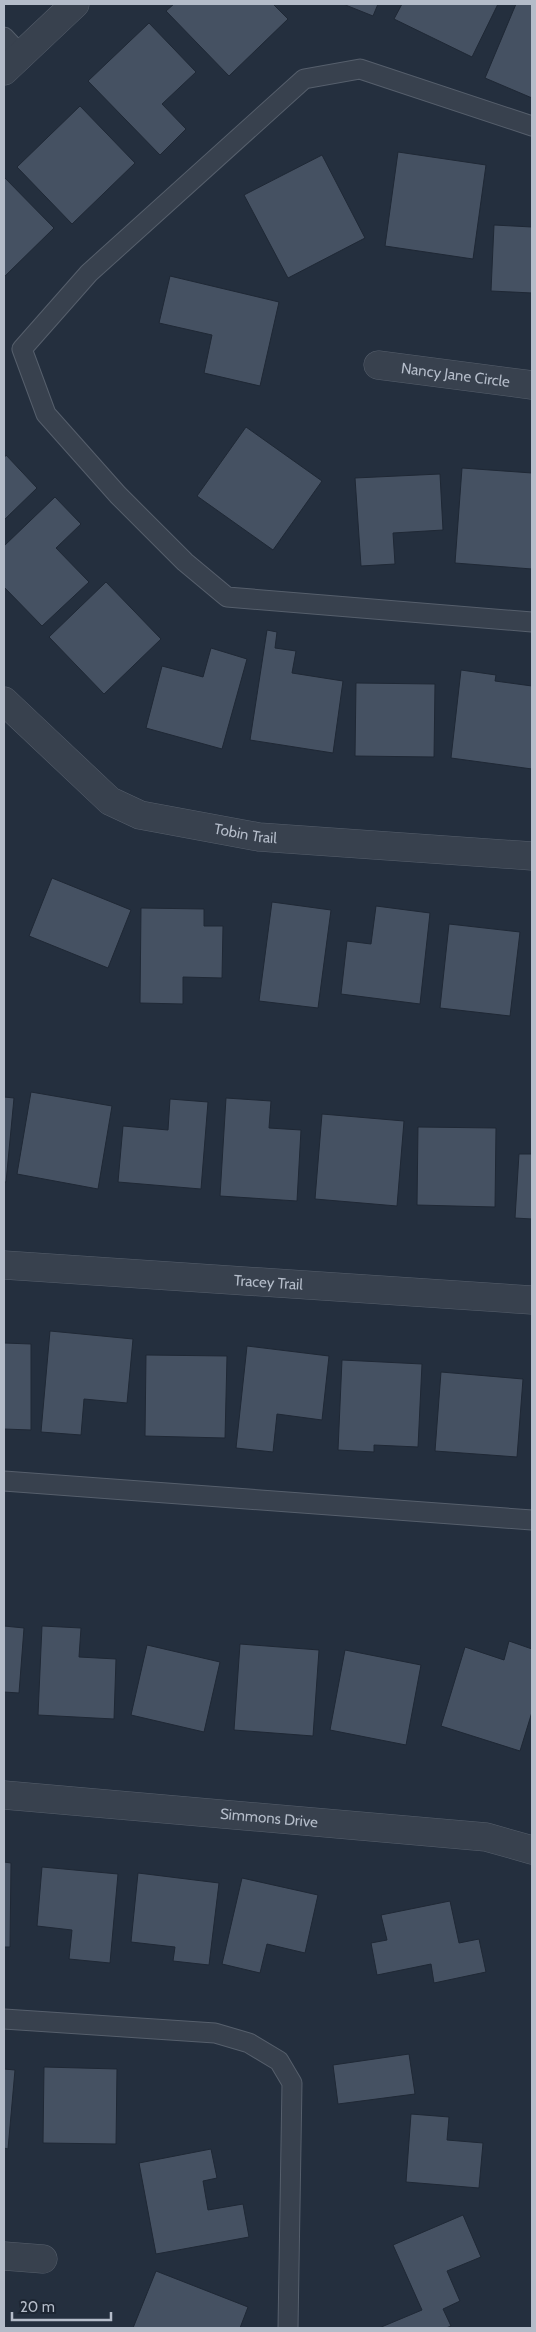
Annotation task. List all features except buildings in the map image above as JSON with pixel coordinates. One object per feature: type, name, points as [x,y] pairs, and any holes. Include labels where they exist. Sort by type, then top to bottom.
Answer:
[{"type":"street","points":[[9,54],[75,4]]},
{"type":"street","name":"Nancy Jane Circle","points":[[378,365],[532,385]]},
{"type":"street","name":"Tobin Trail","points":[[4,701],[110,801],[140,815],[259,837],[532,856]]},
{"type":"street","name":"Tracey Trail","points":[[4,1265],[532,1300]]},
{"type":"street","name":"Simmons Drive","points":[[4,1795],[486,1837],[515,1843],[532,1850]]},
{"type":"street","points":[[4,2256],[43,2259]]},
{"type":"lane","points":[[532,126],[360,69],[304,79],[89,273],[22,349],[46,414],[118,495],[185,562],[228,597],[532,622]]},
{"type":"lane","points":[[4,1481],[532,1520]]},
{"type":"lane","points":[[4,2019],[215,2033],[248,2043],[280,2061],[292,2083],[288,2328]]}]
